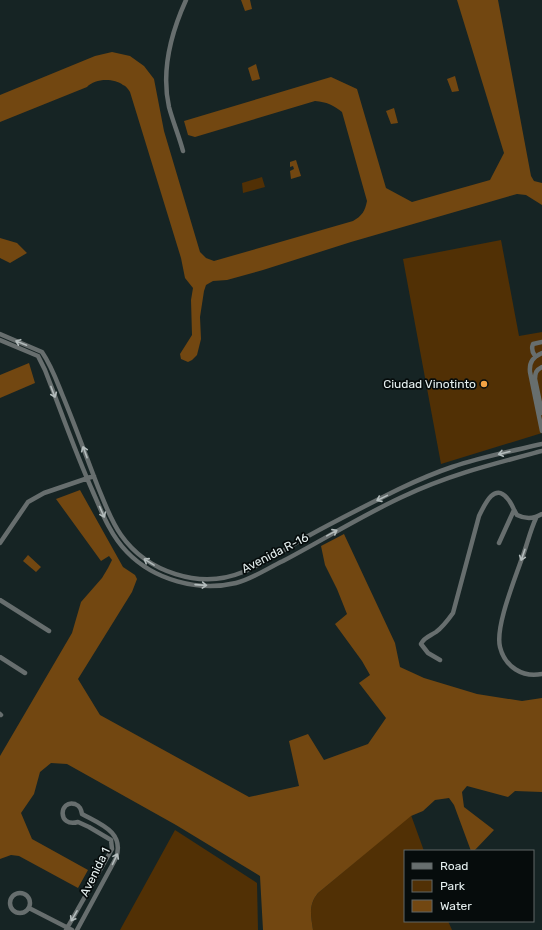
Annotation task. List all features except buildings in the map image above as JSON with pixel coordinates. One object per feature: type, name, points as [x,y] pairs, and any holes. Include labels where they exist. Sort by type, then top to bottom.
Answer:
[{"type":"street","points":[[183,151],[169,106],[167,61],[176,25],[186,0]]},
{"type":"street","points":[[0,334],[42,352],[38,356],[0,340]]},
{"type":"street","points":[[535,356],[532,353],[531,348],[533,344],[542,342]]},
{"type":"street","name":"Avenida R-16","points":[[42,352],[57,380],[109,513],[120,534],[131,548],[148,562],[173,573],[198,579],[228,577],[243,572],[271,558],[310,535],[427,477],[468,462],[542,444]]},
{"type":"street","points":[[542,353],[535,356],[531,360],[530,366],[542,431]]},
{"type":"street","name":"Avenida R-16","points":[[38,356],[45,370],[104,518],[118,542],[139,563],[153,572],[175,581],[214,586],[229,584],[246,579],[373,512],[431,484],[474,468],[542,451]]},
{"type":"street","points":[[542,367],[535,373],[535,379],[542,413]]},
{"type":"street","points":[[0,543],[28,502],[44,494],[94,476]]},
{"type":"street","points":[[440,660],[428,653],[421,644],[423,640],[436,632],[448,621],[453,613],[479,516],[486,501],[494,494],[504,494],[509,499],[517,515],[521,517],[536,518],[542,514]]},
{"type":"street","points":[[499,543],[514,510]]},
{"type":"street","points":[[536,518],[502,623],[500,647],[505,658],[515,670],[529,674],[542,674]]},
{"type":"street","points":[[243,572],[246,579]]},
{"type":"street","points":[[0,600],[49,631]]},
{"type":"street","points":[[0,657],[25,672]]},
{"type":"street","name":"Avenida 1","points":[[69,929],[112,849],[111,840],[106,836],[78,822],[72,824],[64,819],[62,814],[63,808],[72,803],[81,809],[82,814],[110,830],[115,835],[119,850],[77,930]]},
{"type":"street","points":[[78,822],[82,814]]},
{"type":"street","points":[[91,888],[97,892]]},
{"type":"street","points":[[18,894],[26,896],[30,900],[29,908],[22,913],[14,911],[11,907],[11,898],[18,894]]},
{"type":"street","points":[[29,908],[69,929]]},
{"type":"green space","points":[[262,177],[265,187],[243,193],[242,183]]},
{"type":"green space","name":"Ciudad Vinotinto","points":[[501,240],[519,336],[542,332],[542,433],[441,464],[403,259]]},
{"type":"green space","points":[[411,815],[424,850],[404,850],[404,922],[448,922],[452,930],[313,930],[311,906],[318,893]]},
{"type":"green space","points":[[175,830],[257,883],[258,930],[120,930]]},
{"type":"water","points":[[241,0],[250,0],[252,9],[245,11]]},
{"type":"water","points":[[457,0],[498,0],[531,176],[534,181],[542,183],[542,205],[526,195],[517,194],[351,242],[263,270],[227,280],[213,281],[206,285],[204,291],[200,317],[201,339],[197,355],[188,362],[181,359],[180,354],[192,335],[191,300],[193,288],[185,278],[181,258],[128,89],[124,85],[115,81],[105,80],[95,82],[87,87],[0,122],[0,95],[95,56],[112,52],[130,56],[144,66],[154,79],[164,131],[200,252],[206,258],[214,261],[353,221],[363,213],[367,201],[342,112],[330,104],[315,101],[195,137],[188,135],[184,121],[331,77],[357,89],[386,188],[412,202],[490,180],[504,153]]},
{"type":"water","points":[[256,64],[260,79],[252,81],[248,68]]},
{"type":"water","points":[[455,76],[459,91],[452,92],[447,79]]},
{"type":"water","points":[[394,108],[398,123],[391,124],[386,111]]},
{"type":"water","points":[[296,160],[301,176],[291,179],[290,171],[294,169],[293,166],[290,167],[290,162]]},
{"type":"water","points":[[0,238],[17,243],[27,253],[10,263],[0,258]]},
{"type":"water","points":[[29,363],[35,383],[0,398],[0,375]]},
{"type":"water","points":[[80,490],[123,567],[135,575],[137,579],[132,592],[78,679],[100,715],[249,797],[299,786],[289,741],[308,734],[324,760],[368,744],[386,718],[359,683],[370,675],[362,661],[335,624],[347,614],[325,565],[321,546],[344,534],[395,643],[400,667],[424,678],[477,694],[522,701],[542,698],[542,792],[515,791],[508,797],[467,786],[462,792],[464,807],[494,830],[475,850],[471,850],[454,805],[449,798],[435,800],[423,811],[411,816],[318,893],[311,906],[313,930],[263,930],[260,876],[176,825],[67,764],[51,763],[40,772],[34,794],[21,813],[32,839],[88,870],[78,888],[19,856],[11,855],[0,859],[0,756],[72,633],[81,602],[102,578],[112,560],[109,556],[101,561],[56,499]]},
{"type":"water","points":[[28,555],[41,567],[36,572],[23,561]]},
{"type":"place","name":"Ciudad Vinotinto","points":[[484,384]]}]
